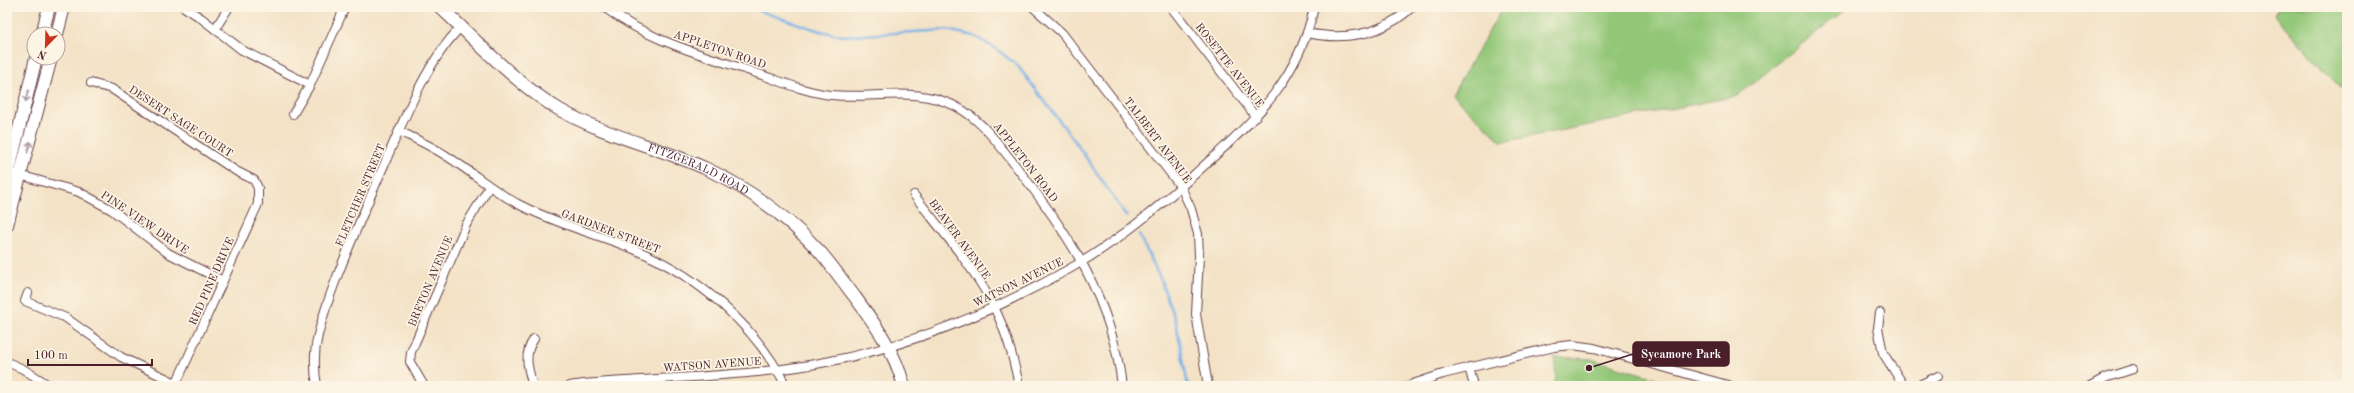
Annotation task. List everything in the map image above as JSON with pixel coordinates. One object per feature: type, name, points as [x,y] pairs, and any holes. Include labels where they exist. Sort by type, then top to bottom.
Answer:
[{"type":"main road","points":[[44,26],[49,7]]},
{"type":"main road","points":[[59,26],[64,7]]},
{"type":"main road","name":"FITZGERALD ROAD","points":[[440,7],[534,92],[559,109],[607,132],[706,169],[738,186],[770,207],[797,228],[822,254],[890,346],[904,386]]},
{"type":"main road","points":[[8,174],[34,66]]},
{"type":"main road","points":[[7,225],[22,175],[49,66]]},
{"type":"street","points":[[184,7],[242,50],[310,85]]},
{"type":"street","points":[[215,29],[229,7]]},
{"type":"street","points":[[293,114],[310,85],[345,7]]},
{"type":"street","name":"APPLETON ROAD","points":[[604,7],[638,29],[677,46],[810,91],[848,96],[921,95],[945,101],[966,112],[994,137],[1054,216],[1082,261],[1106,317],[1116,350],[1122,386]]},
{"type":"street","name":"TALBERT AVENUE","points":[[1033,7],[1062,33],[1181,187],[1191,209],[1198,234],[1199,256],[1196,314],[1208,386]]},
{"type":"street","name":"ROSETTE AVENUE","points":[[1171,7],[1256,117]]},
{"type":"street","name":"WATSON AVENUE","points":[[570,386],[778,371],[832,361],[890,346],[995,308],[1082,261],[1130,228],[1181,187],[1256,117],[1276,94],[1307,33],[1314,7]]},
{"type":"street","points":[[1307,33],[1327,37],[1353,37],[1380,29],[1400,18],[1412,7]]},
{"type":"street","name":"FLETCHER STREET","points":[[317,386],[315,355],[323,317],[354,236],[399,131],[435,58],[450,38],[462,27]]},
{"type":"street","name":"DESERT SAGE COURT","points":[[91,83],[112,89],[236,171],[248,176],[256,184]]},
{"type":"street","name":"GARDNER STREET","points":[[399,131],[443,153],[489,187],[542,216],[636,250],[682,274],[712,295],[737,318],[778,371],[786,386]]},
{"type":"street","name":"PINE VIEW DRIVE","points":[[8,174],[22,175],[79,192],[112,210],[168,253],[223,281]]},
{"type":"street","name":"RED PINE DRIVE","points":[[176,384],[258,204],[260,193],[256,184]]},
{"type":"street","name":"BRETON AVENUE","points":[[424,386],[410,362],[411,352],[466,225],[489,187]]},
{"type":"street","name":"BEAVER AVENUE","points":[[914,195],[972,272],[995,308],[1010,349],[1019,386]]},
{"type":"street","points":[[28,293],[25,301],[66,318],[121,357],[176,384]]},
{"type":"street","points":[[1880,313],[1878,328],[1883,353],[1904,386]]},
{"type":"street","points":[[533,386],[526,357],[527,348],[534,339]]},
{"type":"street","points":[[1407,386],[1480,364],[1554,347],[1572,345],[1594,348],[1731,386]]},
{"type":"street","points":[[7,362],[28,372],[50,386]]},
{"type":"street","points":[[1469,367],[1474,386]]},
{"type":"street","points":[[2090,386],[2105,378],[2133,369]]},
{"type":"street","points":[[1917,386],[1938,376]]},
{"type":"green space","points":[[1503,7],[1848,7],[1737,96],[1502,142],[1452,95]]},
{"type":"green space","points":[[2279,7],[2347,7],[2347,95],[2274,15]]},
{"type":"green space","points":[[1554,357],[1591,359],[1682,386],[1553,386],[1556,377]]},
{"type":"waterway","points":[[748,7],[820,31],[844,36],[947,30],[974,36],[995,48],[1017,65],[1074,140],[1127,217]]},
{"type":"waterway","points":[[1139,235],[1160,278],[1176,322],[1188,386]]},
{"type":"place","name":"Sycamore Park","points":[[1589,368]]}]
